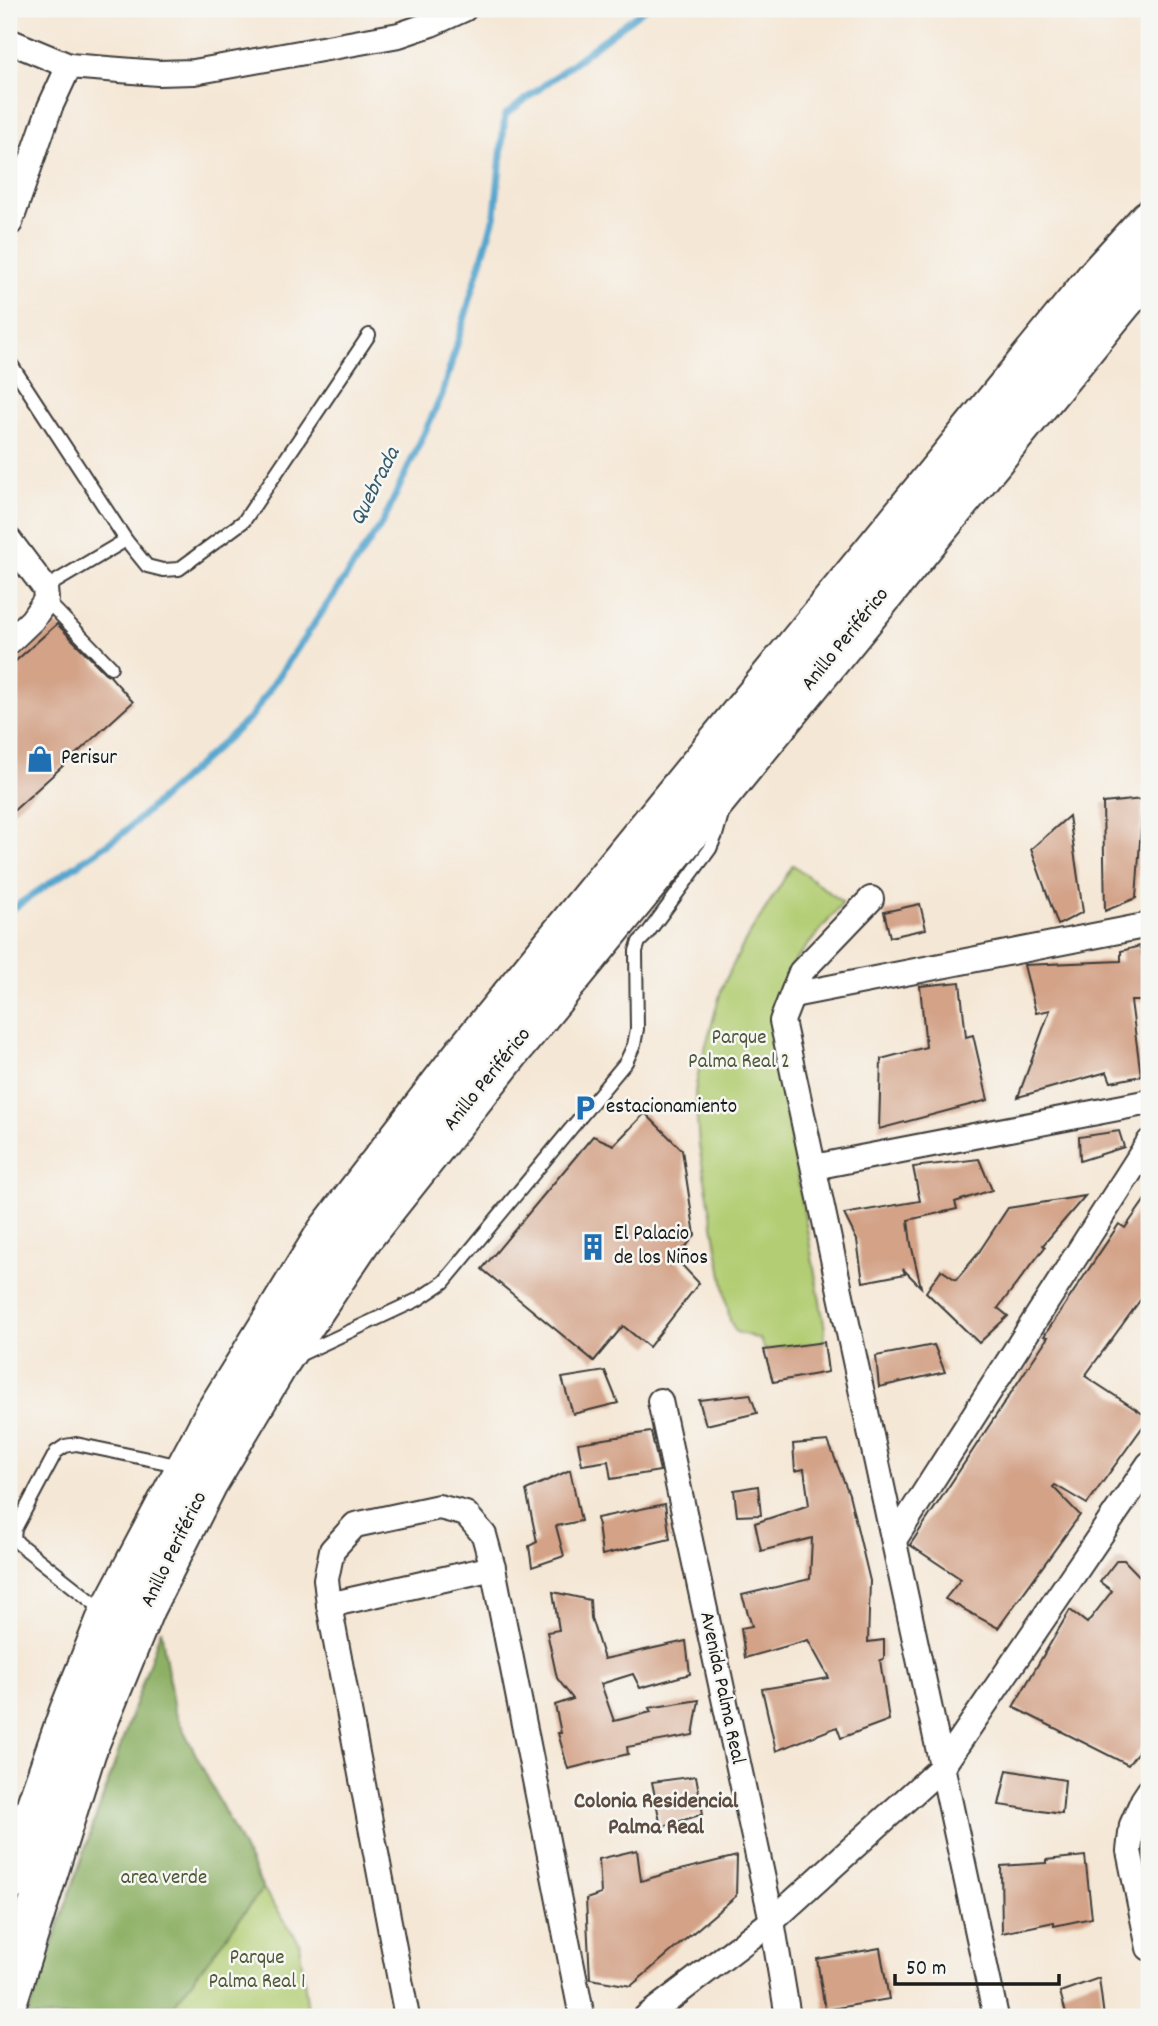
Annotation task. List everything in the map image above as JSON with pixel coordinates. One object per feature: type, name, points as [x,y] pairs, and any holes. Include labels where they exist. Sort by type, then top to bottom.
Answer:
[{"type":"highway","name":"Anillo Periférico","points":[[9,1882],[69,1711],[108,1614],[213,1416],[327,1231],[481,1032],[1089,285],[1149,219]]},
{"type":"highway","name":"Anillo Periférico","points":[[9,1997],[87,1750],[145,1608],[208,1483],[278,1365],[362,1239],[512,1050],[1149,272]]},
{"type":"highway","points":[[9,1808],[29,1769],[69,1711]]},
{"type":"street","points":[[9,41],[69,66],[158,73],[194,72],[399,35],[464,9]]},
{"type":"street","points":[[10,222],[50,107],[69,66]]},
{"type":"street","points":[[9,540],[46,594],[32,620],[9,642]]},
{"type":"street","points":[[870,899],[802,972],[782,1021],[996,2017]]},
{"type":"street","points":[[793,995],[1149,925]]},
{"type":"street","points":[[814,1167],[1149,1102]]},
{"type":"street","points":[[894,1540],[1149,1142]]},
{"type":"street","name":"Avenida Palma Real","points":[[660,1401],[772,1921],[788,2017]]},
{"type":"street","points":[[646,2017],[772,1921],[942,1767],[1149,1464]]},
{"type":"street","points":[[407,2017],[326,1579],[332,1550],[355,1525],[439,1507],[466,1514],[484,1535],[493,1568],[582,2017]]},
{"type":"street","points":[[329,1605],[493,1568]]},
{"type":"street","points":[[1149,1791],[1132,1825],[1129,1851],[1149,1948]]},
{"type":"lane","points":[[9,361],[127,540],[148,566],[163,570],[179,569],[244,521],[369,335]]},
{"type":"lane","points":[[111,667],[46,594],[127,540]]},
{"type":"lane","points":[[278,1365],[417,1300],[444,1282],[626,1062],[634,1045],[637,1029],[636,951],[639,942],[710,849],[722,813],[723,792]]},
{"type":"lane","points":[[108,1614],[19,1544],[15,1538],[15,1530],[57,1452],[65,1446],[76,1444],[186,1466]]},
{"type":"green space","name":"Parque Palma Real 2","points":[[793,865],[843,903],[794,962],[777,1006],[772,1046],[825,1329],[824,1342],[764,1350],[760,1339],[736,1332],[730,1321],[699,1146],[695,1092],[722,987],[744,943]]},
{"type":"green space","name":"area verde","points":[[161,1629],[174,1711],[263,1888],[173,2006],[163,2005],[155,2017],[27,2017]]},
{"type":"green space","name":"Parque Palma Real 1","points":[[263,1888],[299,1942],[309,2017],[176,2017],[173,2006]]},
{"type":"building","name":"Perisur","points":[[57,624],[133,702],[9,815],[9,667]]},
{"type":"building","points":[[1143,799],[1136,898],[1105,911],[1103,803]]},
{"type":"building","points":[[1069,816],[1083,912],[1058,925],[1031,849]]},
{"type":"building","points":[[920,904],[926,929],[890,937],[884,912]]},
{"type":"building","points":[[1140,946],[1149,983],[1149,1001],[1131,1001],[1141,1076],[1111,1082],[1107,1072],[1018,1097],[1050,1010],[1036,1013],[1024,965],[1121,961],[1121,951]]},
{"type":"building","points":[[960,982],[966,1037],[973,1035],[988,1100],[879,1129],[881,1059],[926,1047],[920,986]]},
{"type":"building","name":"El Palacio de los Niños","points":[[645,1113],[682,1150],[695,1235],[676,1259],[699,1283],[649,1347],[623,1326],[594,1361],[482,1269],[593,1136],[614,1145]]},
{"type":"building","points":[[1119,1131],[1124,1147],[1080,1161],[1079,1137]]},
{"type":"building","points":[[979,1159],[992,1190],[955,1202],[957,1209],[908,1220],[921,1287],[903,1269],[905,1274],[863,1282],[857,1240],[844,1214],[920,1201],[913,1167]]},
{"type":"building","points":[[1149,1194],[1149,1288],[1085,1376],[1149,1418],[1087,1504],[1055,1485],[1053,1487],[1080,1515],[998,1628],[945,1599],[961,1579],[910,1545],[1048,1337],[1044,1336],[1119,1224],[1125,1228]]},
{"type":"building","points":[[1085,1196],[1043,1245],[1045,1247],[998,1308],[1008,1316],[979,1343],[926,1292],[941,1270],[956,1280],[977,1255],[1008,1208]]},
{"type":"building","points":[[824,1342],[828,1372],[773,1382],[764,1350]]},
{"type":"building","points":[[934,1345],[945,1372],[879,1387],[876,1356]]},
{"type":"building","points":[[605,1371],[618,1403],[573,1414],[562,1378]]},
{"type":"building","points":[[750,1394],[757,1413],[706,1425],[699,1400]]},
{"type":"building","points":[[651,1432],[660,1471],[611,1479],[608,1461],[582,1465],[578,1443]]},
{"type":"building","points":[[828,1441],[849,1494],[870,1581],[868,1642],[884,1640],[884,1659],[880,1660],[889,1720],[841,1738],[837,1727],[776,1751],[762,1689],[829,1678],[808,1640],[745,1658],[741,1628],[752,1626],[742,1595],[810,1579],[812,1538],[761,1551],[755,1523],[809,1505],[804,1469],[795,1471],[793,1444]]},
{"type":"building","points":[[570,1470],[581,1521],[556,1526],[564,1556],[532,1567],[529,1546],[537,1542],[526,1490]]},
{"type":"building","points":[[758,1486],[761,1515],[737,1516],[734,1490]]},
{"type":"building","points":[[665,1504],[670,1539],[602,1555],[597,1518]]},
{"type":"building","points":[[1117,1560],[1124,1560],[1149,1586],[1149,1737],[1128,1765],[1013,1707],[1070,1610],[1087,1623],[1112,1591],[1100,1582]]},
{"type":"building","points":[[553,1592],[590,1600],[591,1618],[604,1659],[686,1641],[690,1674],[640,1688],[633,1674],[601,1684],[614,1721],[651,1712],[649,1708],[699,1700],[693,1735],[627,1747],[628,1754],[568,1769],[558,1733],[561,1733],[555,1705],[573,1699],[557,1678],[547,1632],[559,1630]]},
{"type":"building","points":[[1007,1770],[1065,1780],[1062,1814],[999,1805]]},
{"type":"building","points":[[696,1776],[703,1814],[661,1827],[652,1782]]},
{"type":"building","points":[[637,1850],[641,1881],[737,1856],[736,1896],[631,1986],[590,1979],[586,1899],[601,1894],[599,1859]]},
{"type":"building","points":[[1085,1856],[1092,1918],[1054,1926],[1054,1922],[1002,1933],[1001,1866],[1046,1863],[1046,1860]]},
{"type":"building","points":[[880,1948],[889,1999],[825,2010],[817,1959]]},
{"type":"building","points":[[1099,1978],[1104,2017],[1067,2017],[1060,1992]]},
{"type":"waterway","name":"Quebrada","points":[[9,911],[122,834],[251,717],[383,522],[442,395],[495,214],[505,115],[644,9]]},
{"type":"place","name":"Perisur","points":[[40,759]]},
{"type":"place","name":"estacionamiento","points":[[585,1108]]},
{"type":"place","name":"El Palacio de los Niños","points":[[593,1247]]},
{"type":"district","name":"Colonia Residencial Palma Real","points":[[656,1815]]}]
